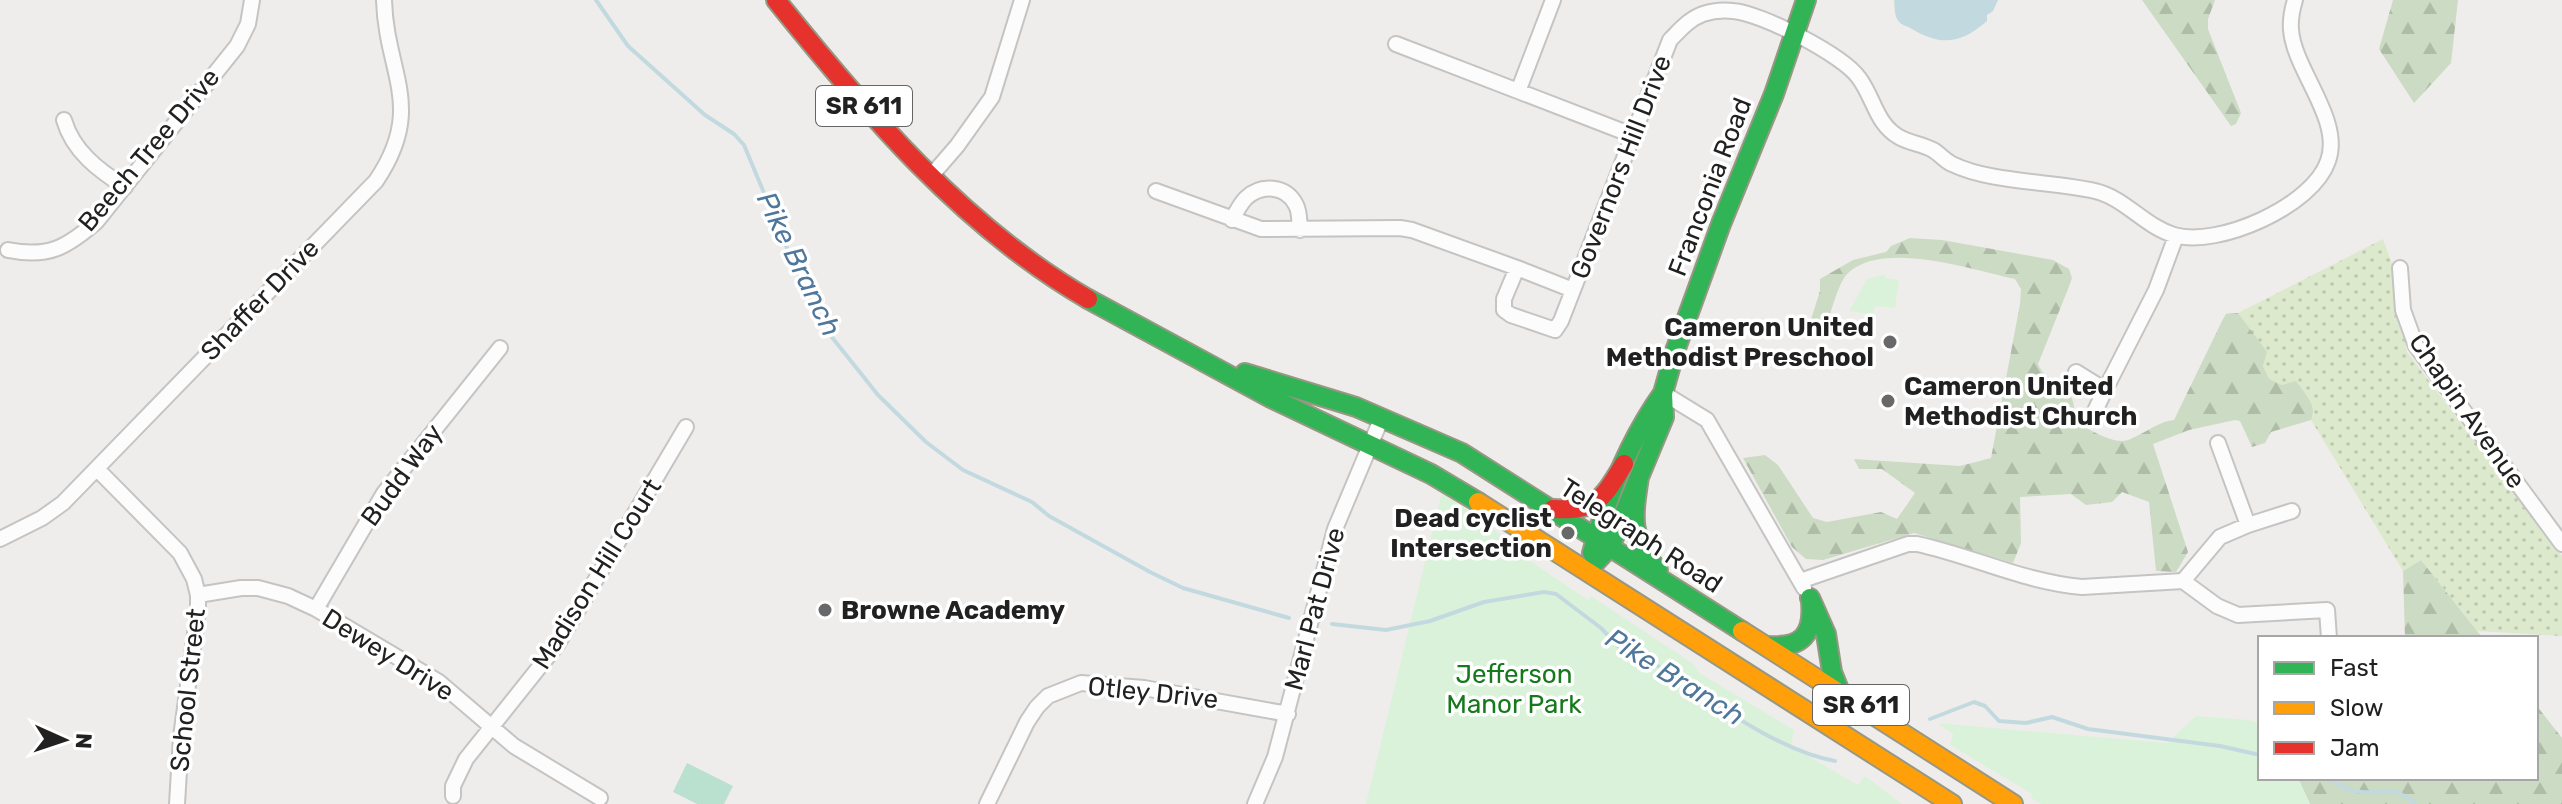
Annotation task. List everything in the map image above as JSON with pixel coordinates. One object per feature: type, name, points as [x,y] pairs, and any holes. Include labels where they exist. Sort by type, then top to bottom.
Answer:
[{"type":"main road","name":"Telegraph Road","points":[[776,0],[846,87],[931,176],[1010,248],[1053,279],[1271,398],[1431,474],[1588,570],[1952,804]]},
{"type":"main road","name":"Franconia Road","points":[[1588,570],[1639,477],[1664,417],[1663,393],[1675,351],[1721,224],[1796,35],[1806,0]]},
{"type":"main road","name":"Telegraph Road","points":[[1215,366],[1275,380],[1382,417],[1462,453],[2013,804]]},
{"type":"main road","name":"Franconia Road","points":[[1603,542],[1624,464],[1652,407],[1663,393]]},
{"type":"main road","points":[[1549,508],[1588,509],[1606,493],[1624,464]]},
{"type":"main road","points":[[1639,477],[1633,522],[1641,552],[1660,572],[1707,609]]},
{"type":"main road","points":[[1768,646],[1791,647],[1808,634],[1812,621],[1810,598]]},
{"type":"main road","points":[[1810,598],[1826,634],[1832,672],[1840,692]]},
{"type":"street","name":"Beech Tree Drive","points":[[8,250],[43,253],[70,241],[96,222],[237,46],[248,24],[252,0]]},
{"type":"street","name":"Shaffer Drive","points":[[0,539],[42,518],[98,470],[298,259],[366,193],[386,166],[396,145],[402,105],[384,0]]},
{"type":"street","points":[[931,176],[992,97],[1022,0]]},
{"type":"street","points":[[1519,89],[1553,0]]},
{"type":"street","points":[[2094,413],[2156,290],[2176,236],[2211,235],[2250,225],[2302,197],[2315,184],[2329,161],[2331,143],[2327,124],[2292,38],[2291,16],[2295,0]]},
{"type":"street","name":"Governors Hill Drive","points":[[1517,268],[1504,299],[1504,310],[1535,325],[1557,329],[1670,40],[1702,14],[1734,11],[1752,15],[1796,35],[1843,61],[1860,79],[1885,127],[1901,139],[1933,150],[1950,163],[1964,168],[2109,195],[2159,229],[2176,236]]},
{"type":"street","points":[[1396,44],[1632,135]]},
{"type":"street","points":[[64,120],[68,134],[83,155],[125,187]]},
{"type":"street","points":[[1232,220],[1250,195],[1273,188],[1285,193],[1294,202],[1298,209],[1300,230]]},
{"type":"street","name":"Governors Hill Drive","points":[[1156,191],[1261,229],[1412,230],[1573,290]]},
{"type":"street","name":"Chapin Avenue","points":[[2400,268],[2403,310],[2416,346],[2562,544]]},
{"type":"street","name":"Budd Way","points":[[316,609],[384,493],[500,348]]},
{"type":"street","points":[[2076,372],[2105,390]]},
{"type":"street","points":[[1663,393],[1707,420],[1810,598]]},
{"type":"street","name":"Marl Pat Drive","points":[[1255,804],[1270,773],[1288,714],[1339,516],[1382,417]]},
{"type":"street","name":"Madison Hill Court","points":[[453,796],[453,786],[460,769],[557,645],[686,427]]},
{"type":"street","points":[[2218,443],[2248,525]]},
{"type":"street","name":"School Street","points":[[98,470],[180,553],[194,579],[198,595],[181,737],[177,804]]},
{"type":"street","points":[[2183,581],[2220,537],[2292,511]]},
{"type":"street","points":[[1800,581],[1908,544],[1917,544],[2017,576],[2066,585],[2183,581],[2217,606],[2238,615],[2327,610],[2329,636]]},
{"type":"street","name":"Dewey Drive","points":[[198,595],[258,588],[288,596],[316,609],[439,682],[514,746],[600,798]]},
{"type":"street","name":"Otley Drive","points":[[987,804],[1037,707],[1048,696],[1081,683],[1144,688],[1288,714]]},
{"type":"green space","points":[[2142,0],[2215,0],[2208,29],[2241,113],[2236,124],[2231,126]]},
{"type":"green space","points":[[2393,0],[2458,0],[2451,63],[2414,103],[2379,49]]},
{"type":"green space","points":[[1910,238],[1942,240],[2053,260],[2069,269],[2072,278],[2038,364],[2072,398],[2074,422],[2098,434],[2122,441],[2174,420],[2223,319],[2226,314],[2238,313],[2267,352],[2263,366],[2269,379],[2282,385],[2296,381],[2313,409],[2311,420],[2271,432],[2265,443],[2252,447],[2240,421],[2235,420],[2189,430],[2153,444],[2188,552],[2176,572],[2156,571],[2149,502],[2122,492],[2112,502],[2086,505],[2071,494],[2020,497],[2021,543],[2013,563],[1914,533],[1823,560],[1806,559],[1792,547],[1743,458],[1765,455],[1778,465],[1813,518],[1827,522],[1881,512],[1897,519],[1915,493],[1882,469],[1859,469],[1854,459],[1960,466],[1991,458],[2020,304],[2021,289],[2015,279],[1928,260],[1882,259],[1863,264],[1847,274],[1837,292],[1824,331],[1816,334],[1808,329],[1820,291],[1820,279],[1853,260],[1886,252],[1891,246]]},
{"type":"green space","points":[[2383,239],[2400,286],[2407,352],[2562,556],[2562,636],[2477,631],[2421,560],[2403,571],[2311,420],[2314,413],[2282,385],[2269,380],[2263,366],[2266,352],[2238,313]]},
{"type":"green space","points":[[1885,274],[1885,278],[1899,280],[1895,308],[1875,306],[1873,315],[1849,311],[1867,279]]},
{"type":"green space","name":"Jefferson Manor Park","points":[[1442,492],[1522,550],[1520,554],[1588,600],[1591,596],[1695,665],[1698,672],[1794,730],[1791,746],[1858,785],[1865,776],[1902,804],[1366,804]]},
{"type":"green space","points":[[2421,560],[2481,636],[2405,636],[2403,571]]},
{"type":"green space","points":[[2538,708],[2562,738],[2562,804],[2310,804],[2299,780],[2538,780]]},
{"type":"green space","points":[[2196,716],[2258,723],[2258,780],[2299,780],[2310,804],[2041,804],[2031,798],[2032,794],[1950,745],[1953,734],[1937,723],[2167,743]]},
{"type":"green space","points":[[687,763],[733,786],[724,804],[697,804],[673,792]]},
{"type":"water","points":[[1894,0],[1998,0],[1993,11],[1987,15],[1987,21],[1978,28],[1960,38],[1942,40],[1923,35],[1900,23],[1895,14]]},
{"type":"waterway","name":"Pike Branch","points":[[596,0],[628,46],[705,115],[734,134],[744,145],[800,279],[831,336],[878,395],[926,442],[963,470],[1032,502],[1049,516],[1150,572],[1183,588],[1289,618]]},
{"type":"waterway","name":"Pike Branch","points":[[1332,624],[1386,630],[1430,621],[1484,602],[1544,592],[1556,594],[1601,628],[1621,649],[1642,656],[1761,732],[1811,755],[1835,761]]},
{"type":"waterway","name":"Pike Branch","points":[[1930,719],[1974,702],[1985,706],[1999,721],[2026,723],[2052,717],[2088,729],[2220,746],[2258,755]]},
{"type":"waterway","name":"Pike Branch","points":[[2329,780],[2356,791],[2394,792],[2415,804]]},
{"type":"traffic: fast","points":[[1588,570],[1610,547],[1664,417],[1663,393],[1675,351],[1721,224],[1774,94],[1806,0]]},
{"type":"traffic: fast","points":[[1088,299],[1271,398],[1431,474],[1478,502]]},
{"type":"traffic: fast","points":[[1245,373],[1356,407],[1462,453],[1742,631]]},
{"type":"traffic: fast","points":[[1592,553],[1620,470],[1663,393]]},
{"type":"traffic: fast","points":[[1639,477],[1635,526],[1642,548],[1658,570]]},
{"type":"traffic: fast","points":[[1810,598],[1826,634],[1832,672],[1840,692]]},
{"type":"traffic: fast","points":[[1768,646],[1789,645],[1803,637],[1810,623],[1811,601]]},
{"type":"traffic: slow","points":[[1478,502],[1952,804]]},
{"type":"traffic: slow","points":[[1742,631],[2013,804]]},
{"type":"traffic: jam","points":[[776,0],[881,125],[958,202],[999,238],[1088,299]]},
{"type":"traffic: jam","points":[[1553,509],[1580,508],[1597,500],[1624,464]]},
{"type":"place","name":"Cameron United Methodist Preschool","points":[[1890,342]]},
{"type":"place","name":"Cameron United Methodist Church","points":[[1888,401]]},
{"type":"place","name":"Dead cyclist Intersection","points":[[1568,533]]},
{"type":"place","name":"Browne Academy","points":[[825,610]]}]
